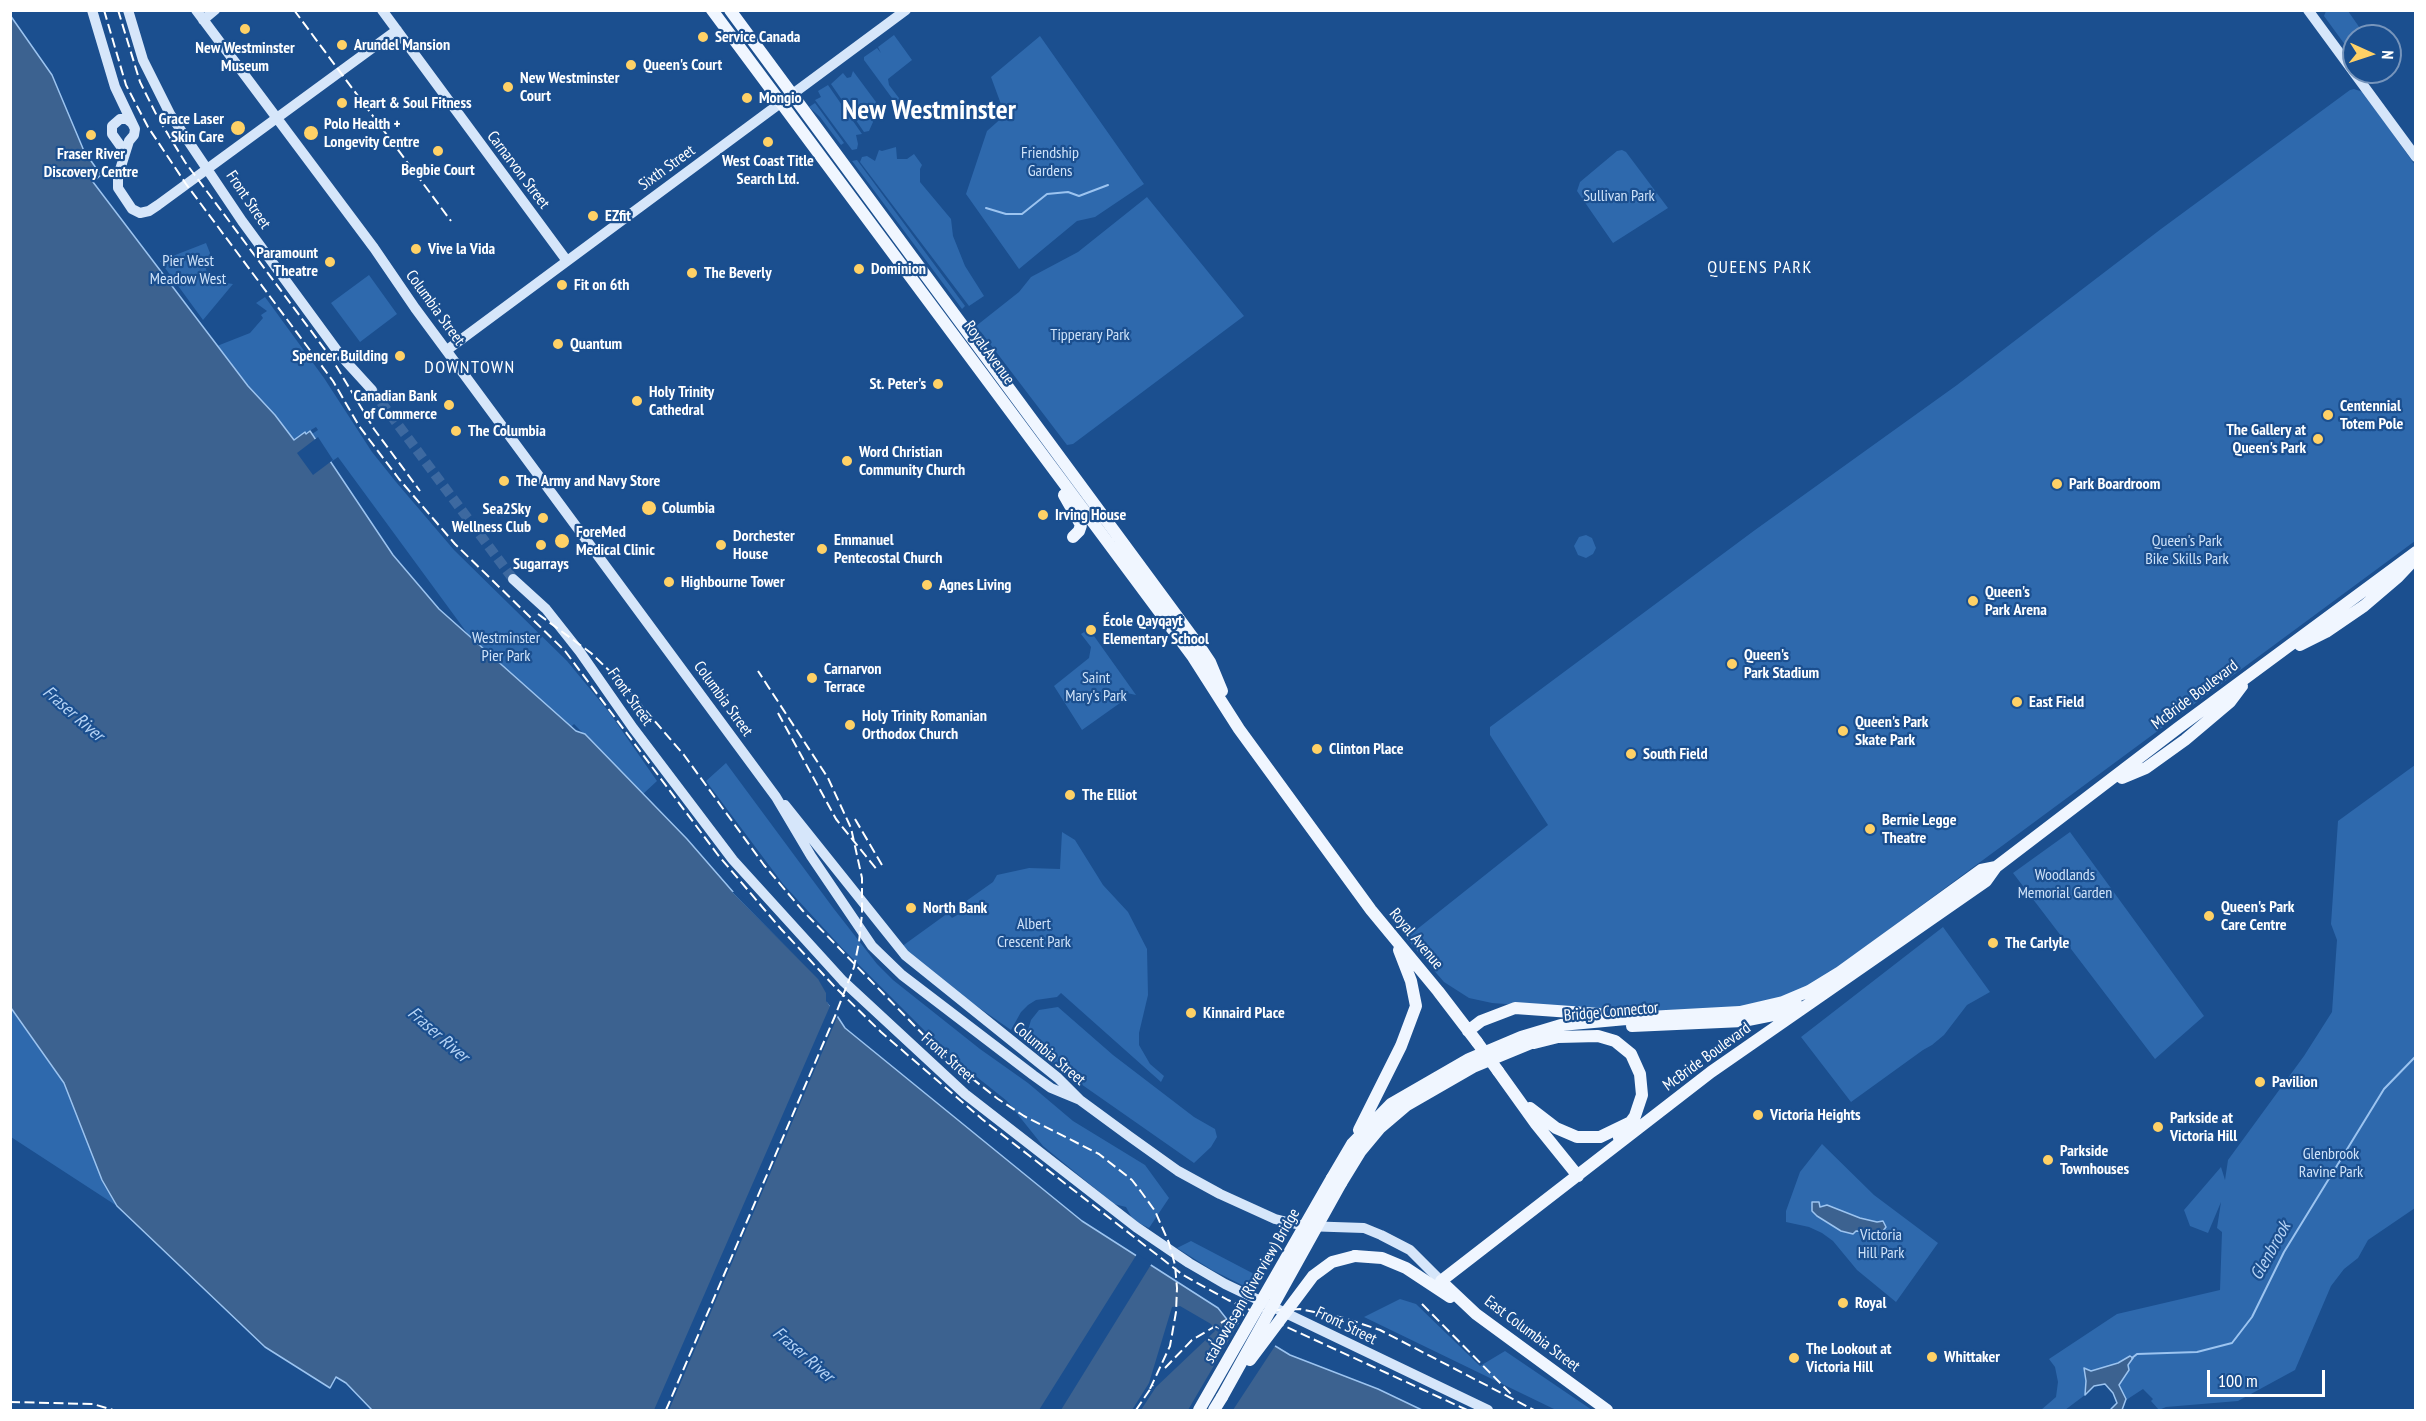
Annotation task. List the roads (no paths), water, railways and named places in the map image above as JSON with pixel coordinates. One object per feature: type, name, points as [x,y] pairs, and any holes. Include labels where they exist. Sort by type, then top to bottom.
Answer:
[{"type":"main road","name":"Royal Avenue","points":[[712,10],[1192,657],[1275,780],[1395,941],[1434,985],[1520,1099],[1536,1124],[1578,1176]]},
{"type":"main road","name":"Royal Avenue","points":[[730,10],[1202,650],[1210,662],[1233,720]]},
{"type":"main road","points":[[1052,467],[1055,481],[1080,523],[1079,531],[1072,537]]},
{"type":"main road","name":"McBride Boulevard","points":[[1441,1281],[1711,1072],[1986,881],[1996,867],[2109,783],[2146,768],[2186,740],[2230,702],[2253,672],[2415,552]]},
{"type":"main road","points":[[2272,658],[2326,632],[2364,606],[2398,578],[2415,558]]},
{"type":"main road","name":"McBride Boulevard","points":[[1809,991],[1840,972],[1981,870],[1996,867]]},
{"type":"main road","points":[[1352,1144],[1401,1046],[1416,1006],[1411,981],[1395,941]]},
{"type":"main road","name":"Bridge Connector","points":[[1337,1180],[1352,1144],[1391,1104],[1469,1059],[1521,1037],[1561,1025],[1740,1012],[1783,1002],[1809,991]]},
{"type":"main road","name":"Bridge Connector","points":[[1337,1180],[1380,1128],[1407,1105],[1473,1067],[1523,1046],[1558,1033],[1587,1028],[1758,1018],[1791,1009],[1824,994]]},
{"type":"main road","points":[[1468,1031],[1481,1021],[1515,1008],[1648,1017]]},
{"type":"main road","points":[[1523,1046],[1558,1037],[1607,1038],[1620,1044],[1635,1059],[1642,1081],[1640,1102],[1631,1121],[1608,1153]]},
{"type":"main road","points":[[1520,1099],[1556,1128],[1577,1137],[1600,1137],[1631,1121]]},
{"type":"main road","name":"stal̕əw̓asəm (Riverview) Bridge","points":[[1214,1410],[1337,1180]]},
{"type":"main road","name":"stal̕əw̓asəm (Riverview) Bridge","points":[[1199,1410],[1337,1180]]},
{"type":"main road","points":[[1222,1397],[1313,1276],[1332,1262],[1355,1256],[1382,1258],[1406,1268],[1476,1314]]},
{"type":"main road","name":"East Columbia Street","points":[[1441,1281],[1476,1314],[1607,1410]]},
{"type":"street","points":[[92,10],[121,101],[133,123],[135,132],[123,140]]},
{"type":"street","name":"Front Street","points":[[128,10],[143,60],[171,114],[242,221],[340,356],[372,390]]},
{"type":"street","points":[[200,15],[215,10]]},
{"type":"street","name":"Carnarvon Street","points":[[382,10],[567,261]]},
{"type":"street","name":"Sixth Street","points":[[447,350],[906,10]]},
{"type":"street","points":[[2308,10],[2415,157]]},
{"type":"street","name":"Columbia Street","points":[[200,15],[374,248],[776,797],[785,815],[852,918],[879,954],[902,975],[1051,1088],[1080,1100]]},
{"type":"street","points":[[133,123],[127,119],[120,119],[114,123],[112,130],[123,140],[124,156],[118,176],[118,188],[132,209],[140,213],[158,205],[397,30]]},
{"type":"street","points":[[120,119],[121,101]]},
{"type":"street","name":"Front Street","points":[[513,579],[546,609],[580,652],[633,728],[733,860],[843,981],[965,1094],[1136,1227],[1189,1263],[1225,1284],[1488,1410]]},
{"type":"street","name":"Columbia Street","points":[[776,797],[790,810],[878,923],[914,963],[1058,1078],[1080,1100],[1178,1170],[1245,1206],[1275,1219],[1304,1226],[1364,1228],[1410,1250],[1441,1281]]},
{"type":"street","points":[[852,918],[868,931],[873,930],[878,923]]},
{"type":"water","name":"Fraser River","points":[[10,15],[52,75],[84,151],[101,175],[93,182],[248,386],[294,440],[310,431],[393,555],[439,609],[576,731],[585,734],[687,839],[734,893],[819,978],[827,991],[828,1002],[845,1028],[1082,1221],[1218,1308],[1229,1322],[1239,1324],[1290,1355],[1378,1389],[1422,1410],[372,1410],[346,1383],[336,1377],[330,1388],[265,1347],[117,1206],[102,1180],[64,1083],[11,1008]]},
{"type":"water","points":[[1812,1202],[1819,1202],[1820,1207],[1827,1205],[1860,1218],[1883,1221],[1886,1227],[1883,1231],[1877,1232],[1856,1231],[1853,1234],[1841,1231],[1812,1211]]},
{"type":"water","points":[[2130,1356],[2133,1358],[2128,1365],[2129,1370],[2119,1385],[2126,1399],[2122,1410],[2111,1409],[2117,1403],[2113,1393],[2105,1384],[2094,1386],[2085,1395],[2084,1368],[2091,1371],[2118,1363]]},
{"type":"waterway","points":[[986,208],[1006,214],[1022,214],[1047,194],[1068,192],[1079,196],[1108,185]]},
{"type":"waterway","name":"Glenbrook","points":[[2132,1358],[2137,1354],[2197,1352],[2232,1343],[2252,1317],[2284,1252],[2384,1089],[2416,1056]]},
{"type":"tunnel","points":[[372,390],[513,579]]},
{"type":"railway","points":[[104,10],[126,85],[148,127],[186,184],[333,381],[359,426],[399,479],[455,544],[565,651],[718,855],[781,929],[835,987],[881,1032],[982,1119],[1183,1275],[1228,1300],[1467,1410]]},
{"type":"railway","points":[[118,10],[140,82],[158,118],[185,162],[332,359],[374,429],[420,491]]},
{"type":"railway","points":[[294,10],[451,221]]},
{"type":"railway","points":[[538,614],[591,653],[622,683],[684,755],[764,865],[803,911],[945,1057],[998,1099],[1024,1116],[1099,1154],[1132,1180],[1155,1211],[1169,1243],[1175,1265],[1177,1288],[1176,1312],[1170,1346],[1149,1391]]},
{"type":"railway","points":[[666,1410],[835,1016],[854,967],[859,942],[862,878],[851,828],[828,778],[758,671]]},
{"type":"railway","points":[[778,713],[836,819],[878,871]]},
{"type":"railway","points":[[855,819],[882,865]]},
{"type":"railway","points":[[1422,1304],[1511,1394]]},
{"type":"railway","points":[[1165,1368],[1192,1340],[1224,1321],[1255,1311],[1300,1309],[1344,1318],[1380,1330],[1534,1410]]},
{"type":"railway","points":[[1136,1410],[1153,1385]]},
{"type":"railway","points":[[10,1402],[93,1404],[113,1410]]},
{"type":"place","name":"New Westminster Museum","points":[[245,29]]},
{"type":"place","name":"Service Canada","points":[[703,37]]},
{"type":"place","name":"Arundel Mansion","points":[[342,45]]},
{"type":"place","name":"Queen's Court","points":[[631,65]]},
{"type":"place","name":"New Westminster Court","points":[[508,87]]},
{"type":"place","name":"Mongio","points":[[747,98]]},
{"type":"place","name":"Heart & Soul Fitness","points":[[342,103]]},
{"type":"place","name":"Grace Laser Skin Care","points":[[238,128]]},
{"type":"place","name":"Polo Health + Longevity Centre","points":[[311,133]]},
{"type":"place","name":"Fraser River Discovery Centre","points":[[91,135]]},
{"type":"place","name":"West Coast Title Search Ltd.","points":[[768,142]]},
{"type":"place","name":"Begbie Court","points":[[438,151]]},
{"type":"place","name":"EZfit","points":[[593,216]]},
{"type":"place","name":"Vive la Vida","points":[[416,249]]},
{"type":"place","name":"Paramount Theatre","points":[[330,262]]},
{"type":"place","name":"Dominion","points":[[859,269]]},
{"type":"place","name":"The Beverly","points":[[692,273]]},
{"type":"place","name":"Fit on 6th","points":[[562,285]]},
{"type":"place","name":"Quantum","points":[[558,344]]},
{"type":"place","name":"Spencer Building","points":[[400,356]]},
{"type":"place","name":"St. Peter's","points":[[938,384]]},
{"type":"place","name":"Holy Trinity Cathedral","points":[[637,401]]},
{"type":"place","name":"Canadian Bank of Commerce","points":[[449,405]]},
{"type":"place","name":"Centennial Totem Pole","points":[[2328,415]]},
{"type":"place","name":"The Columbia","points":[[456,431]]},
{"type":"place","name":"The Gallery at Queen's Park","points":[[2318,439]]},
{"type":"place","name":"Word Christian Community Church","points":[[847,461]]},
{"type":"place","name":"The Army and Navy Store","points":[[504,481]]},
{"type":"place","name":"Park Boardroom","points":[[2057,484]]},
{"type":"place","name":"Columbia","points":[[649,508]]},
{"type":"place","name":"Irving House","points":[[1043,515]]},
{"type":"place","name":"Sea2Sky Wellness Club","points":[[543,518]]},
{"type":"place","name":"ForeMed Medical Clinic","points":[[562,541]]},
{"type":"place","name":"Sugarrays","points":[[541,545]]},
{"type":"place","name":"Dorchester House","points":[[721,545]]},
{"type":"place","name":"Emmanuel Pentecostal Church","points":[[822,549]]},
{"type":"place","name":"Highbourne Tower","points":[[669,582]]},
{"type":"place","name":"Agnes Living","points":[[927,585]]},
{"type":"place","name":"Queen's Park Arena","points":[[1973,601]]},
{"type":"place","name":"École Qayqayt Elementary School","points":[[1091,630]]},
{"type":"place","name":"Queen's Park Stadium","points":[[1732,664]]},
{"type":"place","name":"Carnarvon Terrace","points":[[812,678]]},
{"type":"place","name":"East Field","points":[[2017,702]]},
{"type":"place","name":"Holy Trinity Romanian Orthodox Church","points":[[850,725]]},
{"type":"place","name":"Queen's Park Skate Park","points":[[1843,731]]},
{"type":"place","name":"Clinton Place","points":[[1317,749]]},
{"type":"place","name":"South Field","points":[[1631,754]]},
{"type":"place","name":"The Elliot","points":[[1070,795]]},
{"type":"place","name":"Bernie Legge Theatre","points":[[1870,829]]},
{"type":"place","name":"North Bank","points":[[911,908]]},
{"type":"place","name":"Queen's Park Care Centre","points":[[2209,916]]},
{"type":"place","name":"The Carlyle","points":[[1993,943]]},
{"type":"place","name":"Kinnaird Place","points":[[1191,1013]]},
{"type":"place","name":"Pavilion","points":[[2260,1082]]},
{"type":"place","name":"Victoria Heights","points":[[1758,1115]]},
{"type":"place","name":"Parkside at Victoria Hill","points":[[2158,1127]]},
{"type":"place","name":"Parkside Townhouses","points":[[2048,1160]]},
{"type":"place","name":"Royal","points":[[1843,1303]]},
{"type":"place","name":"Whittaker","points":[[1932,1357]]},
{"type":"place","name":"The Lookout at Victoria Hill","points":[[1794,1358]]},
{"type":"district","name":"New Westminster","points":[[929,111]]},
{"type":"district","name":"QUEENS PARK","points":[[1760,268]]},
{"type":"district","name":"DOWNTOWN","points":[[470,368]]},
{"type":"park label","name":"Friendship Gardens","points":[[1050,162]]},
{"type":"park label","name":"Sullivan Park","points":[[1619,196]]},
{"type":"park label","name":"Pier West Meadow West","points":[[188,270]]},
{"type":"park label","name":"Tipperary Park","points":[[1090,335]]},
{"type":"park label","name":"Queen's Park Bike Skills Park","points":[[2187,550]]},
{"type":"park label","name":"Westminster Pier Park","points":[[506,647]]},
{"type":"park label","name":"Saint Mary's Park","points":[[1096,687]]},
{"type":"park label","name":"Woodlands Memorial Garden","points":[[2065,884]]},
{"type":"park label","name":"Albert Crescent Park","points":[[1034,933]]},
{"type":"park label","name":"Glenbrook Ravine Park","points":[[2331,1163]]},
{"type":"park label","name":"Victoria Hill Park","points":[[1881,1244]]}]
